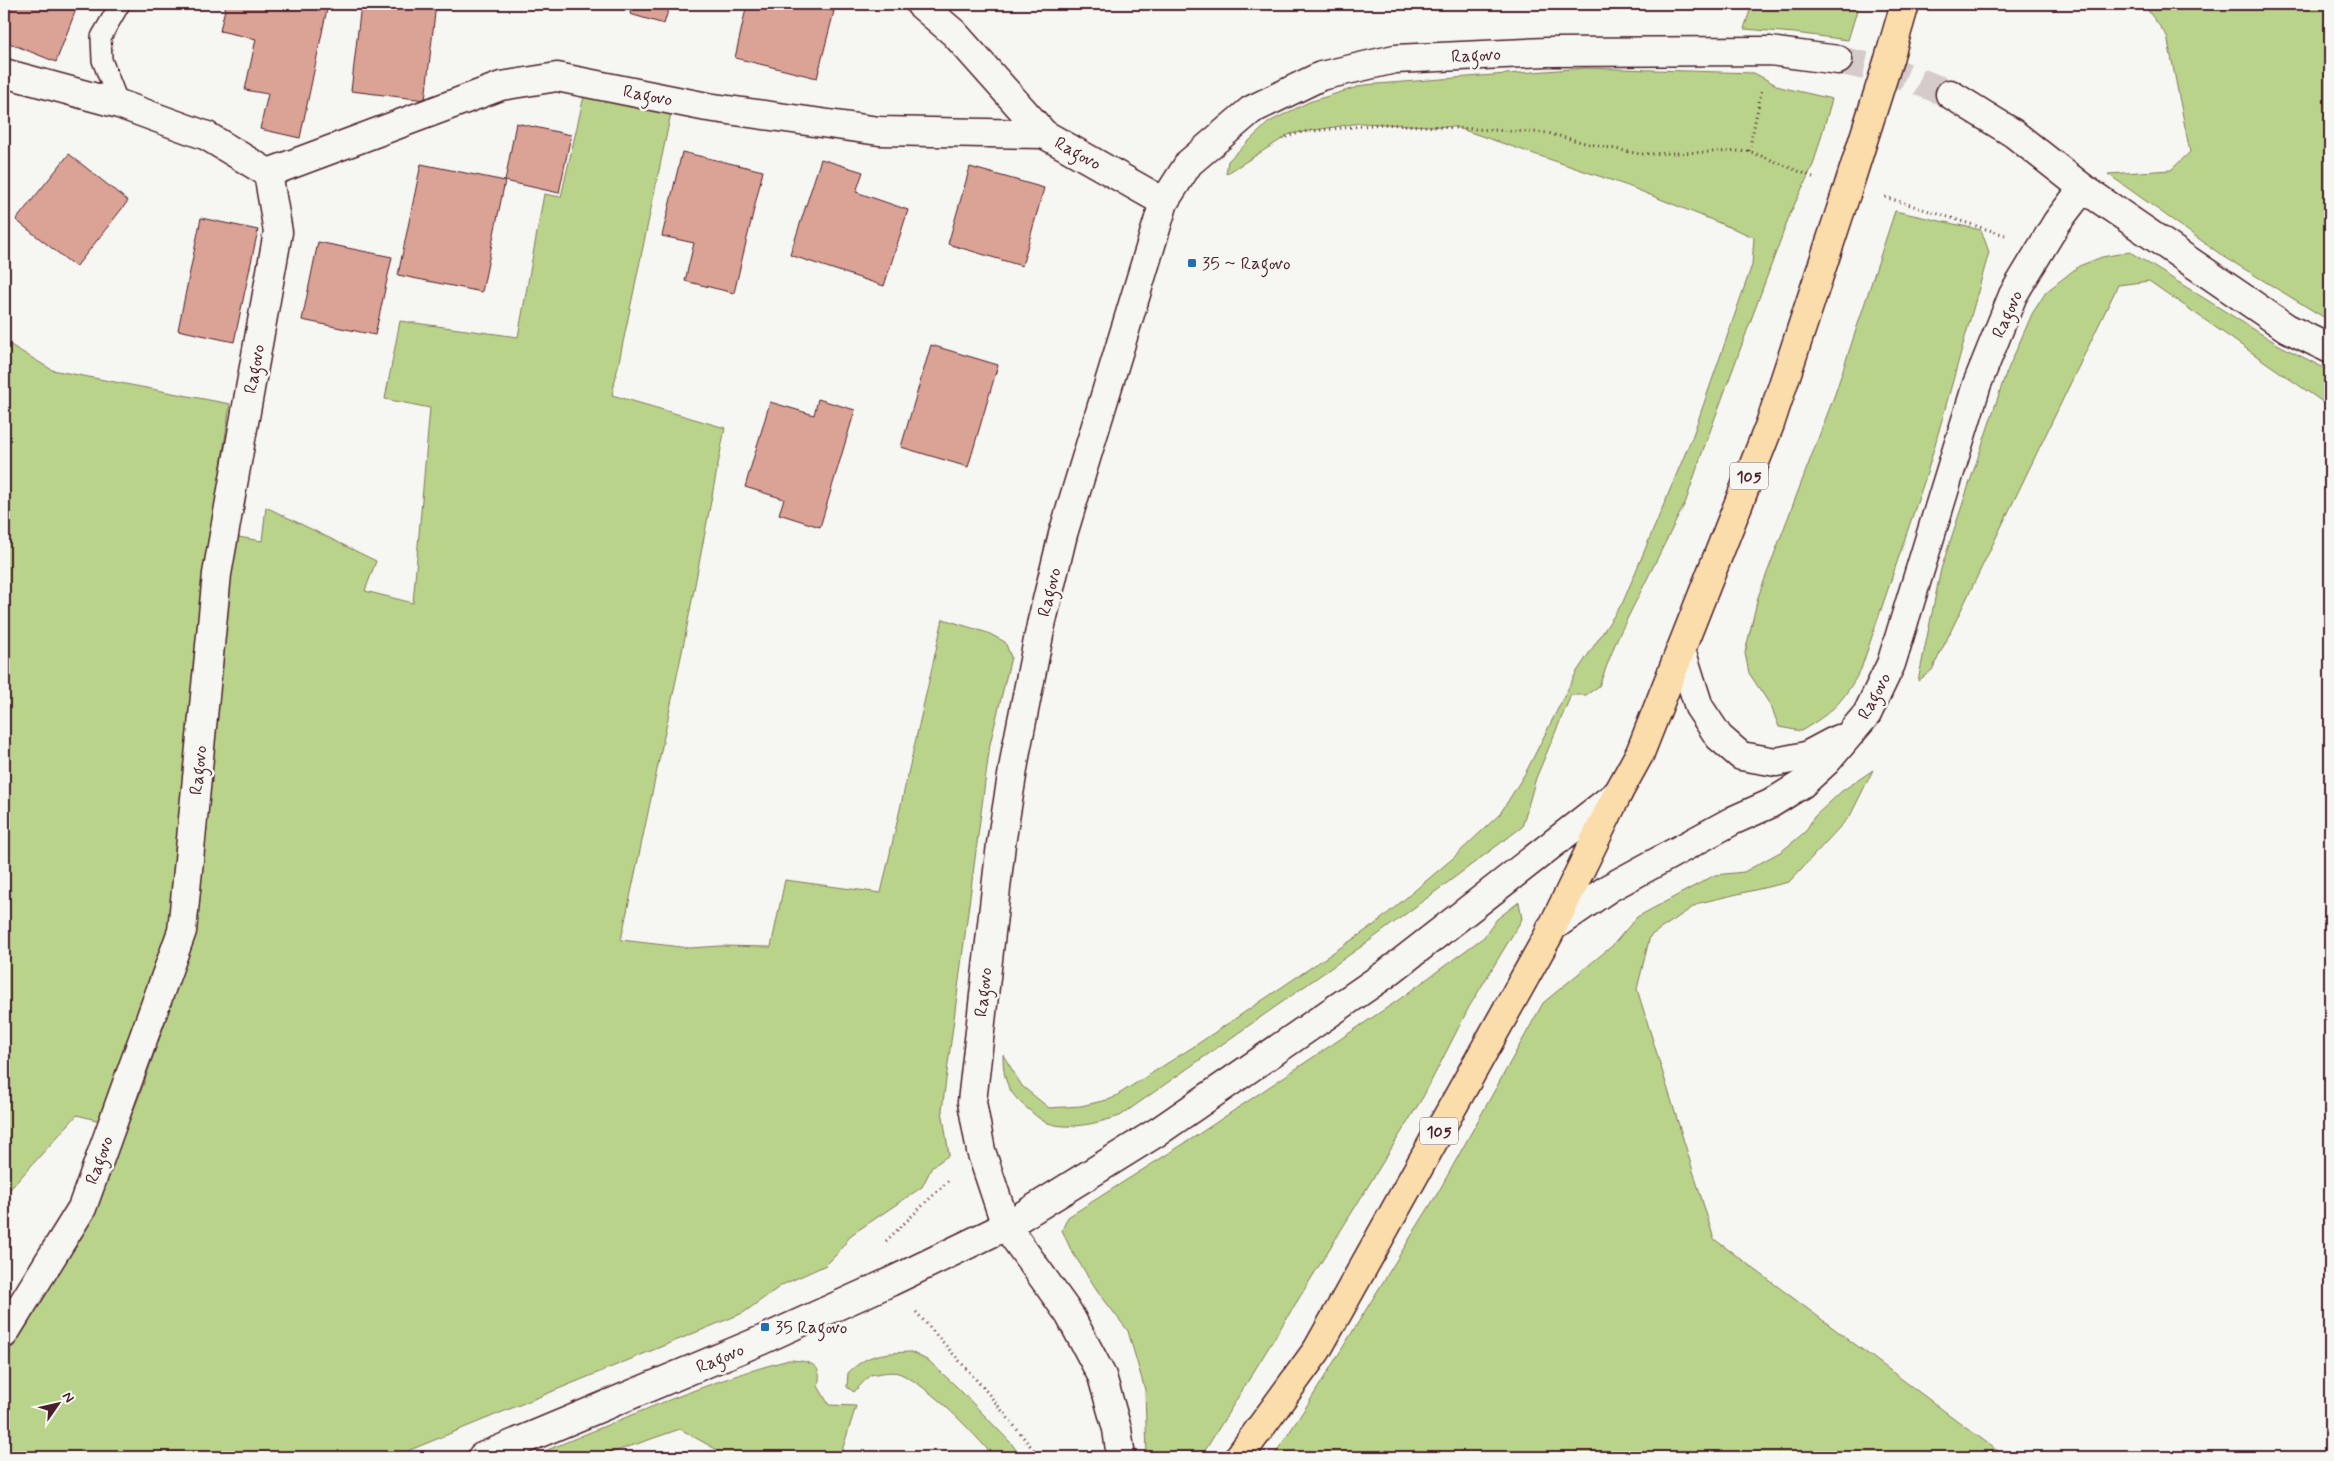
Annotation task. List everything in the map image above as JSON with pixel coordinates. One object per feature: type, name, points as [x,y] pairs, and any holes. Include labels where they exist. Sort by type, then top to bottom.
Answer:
[{"type":"main road","name":"105","points":[[1239,1457],[1317,1350],[1551,928],[1640,753],[1770,424],[1846,194],[1905,4]]},
{"type":"street","name":"Ragovo","points":[[920,4],[954,33],[1044,134],[1164,202]]},
{"type":"street","name":"Ragovo","points":[[482,1457],[762,1340],[890,1282],[1006,1226],[981,1151],[972,1102],[1001,844],[1016,751],[1037,644],[1063,534],[1164,202],[1189,163],[1251,110],[1321,76],[1395,59],[1546,52],[1770,51],[1838,60]]},
{"type":"street","points":[[4,73],[119,104],[207,136],[268,173]]},
{"type":"street","name":"Ragovo","points":[[4,1334],[82,1208],[182,931],[217,574],[278,232],[268,173],[501,86],[557,77],[707,107],[880,132],[1044,134]]},
{"type":"street","points":[[1950,94],[2013,133],[2083,188],[2287,328],[2330,349]]},
{"type":"street","name":"Ragovo","points":[[1551,928],[1609,888],[1710,833],[1770,804],[1802,784],[1827,761],[1867,714],[1892,664],[1977,384],[2013,295],[2057,222],[2083,188]]},
{"type":"street","name":"Ragovo","points":[[1680,650],[1699,707],[1719,737],[1740,756],[1776,762],[1806,756],[1856,728]]},
{"type":"street","points":[[1121,1457],[1117,1429],[1102,1376],[1069,1314],[1006,1226],[1159,1131],[1386,974],[1618,793]]},
{"type":"lane","points":[[119,104],[102,60],[101,37],[120,4]]},
{"type":"path","points":[[1749,151],[1770,51]]},
{"type":"path","points":[[1285,137],[1303,132],[1382,124],[1548,133],[1585,143],[1640,154],[1749,151],[1816,178]]},
{"type":"path","points":[[1884,197],[1991,231]]},
{"type":"path","points":[[954,1176],[886,1241],[890,1282],[987,1392],[1036,1453],[1037,1457]]},
{"type":"green space","points":[[1752,4],[1859,4],[1848,40],[1744,29]]},
{"type":"green space","points":[[2143,4],[2330,4],[2330,321],[2223,256],[2108,174],[2171,170],[2190,152],[2167,36]]},
{"type":"green space","points":[[1585,68],[1754,73],[1780,87],[1832,99],[1813,165],[1790,214],[1686,501],[1617,639],[1599,686],[1586,695],[1571,695],[1536,778],[1522,827],[1372,939],[1120,1116],[1092,1124],[1072,1126],[1062,1126],[1043,1121],[1021,1103],[1011,1091],[1004,1072],[1003,1055],[1022,1086],[1049,1108],[1081,1106],[1111,1099],[1193,1047],[1374,925],[1452,859],[1500,814],[1526,772],[1576,673],[1623,602],[1693,435],[1752,265],[1754,237],[1628,186],[1455,127],[1360,123],[1290,134],[1226,174],[1228,161],[1269,122],[1309,102],[1364,85]]},
{"type":"green space","points":[[584,96],[671,113],[612,395],[725,428],[683,647],[621,940],[690,948],[721,946],[771,947],[785,880],[881,893],[943,619],[988,633],[1005,642],[1011,657],[990,744],[942,1110],[949,1155],[932,1167],[922,1187],[851,1235],[826,1265],[782,1285],[743,1313],[393,1457],[4,1457],[4,1354],[49,1283],[100,1194],[140,1094],[167,1017],[194,929],[206,833],[221,639],[238,537],[262,541],[266,507],[376,561],[365,591],[413,603],[430,408],[385,399],[400,321],[518,337],[544,194],[561,197]]},
{"type":"green space","points":[[1895,211],[1981,230],[1989,252],[1927,473],[1861,669],[1842,698],[1822,718],[1801,731],[1779,727],[1771,706],[1749,673],[1745,653],[1758,597],[1835,394]]},
{"type":"green space","points":[[2130,252],[2279,345],[2330,371],[2330,407],[2149,281],[2118,285],[1932,670],[1918,681],[1941,569],[2005,376],[2032,314],[2046,292],[2079,266],[2102,257]]},
{"type":"green space","points":[[4,341],[52,370],[230,404],[212,528],[170,920],[104,1122],[77,1115],[4,1196]]},
{"type":"green space","points":[[1873,770],[1850,816],[1789,882],[1699,903],[1650,936],[1637,989],[1714,1239],[2006,1457],[1273,1457],[1308,1404],[1439,1191],[1543,1003],[1612,946],[1637,917],[1715,875],[1744,872],[1782,851],[1805,832],[1814,817],[1842,791]]},
{"type":"green space","points":[[1519,902],[1522,919],[1469,1007],[1423,1097],[1206,1449],[1200,1457],[1147,1457],[1145,1390],[1128,1331],[1099,1293],[1071,1250],[1062,1230],[1068,1217],[1193,1138],[1397,1001],[1484,937],[1497,919]]},
{"type":"green space","points":[[911,1352],[929,1361],[958,1388],[1011,1443],[1021,1457],[994,1457],[975,1435],[938,1399],[901,1374],[890,1372],[870,1375],[854,1392],[847,1387],[848,1373],[862,1361],[877,1355]]},
{"type":"green space","points":[[789,1360],[802,1361],[816,1368],[819,1372],[818,1386],[829,1405],[856,1406],[840,1457],[715,1457],[719,1451],[680,1429],[599,1457],[530,1457],[690,1392],[756,1369]]},
{"type":"building","points":[[4,4],[78,4],[56,62],[4,41]]},
{"type":"building","points":[[226,4],[328,4],[300,138],[260,129],[268,94],[245,90],[256,39],[220,31]]},
{"type":"building","points":[[361,4],[436,4],[425,100],[351,91]]},
{"type":"building","points":[[633,4],[670,4],[664,24],[630,14]]},
{"type":"building","points":[[747,4],[803,4],[834,11],[817,78],[735,58]]},
{"type":"building","points":[[516,123],[571,135],[559,193],[505,181]]},
{"type":"building","points":[[682,152],[763,171],[734,293],[685,281],[694,243],[662,236]]},
{"type":"building","points":[[69,154],[128,201],[76,267],[16,220]]},
{"type":"building","points":[[821,159],[863,172],[856,192],[908,210],[884,286],[790,255]]},
{"type":"building","points":[[421,164],[505,181],[482,292],[398,275]]},
{"type":"building","points":[[970,167],[1044,188],[1022,266],[948,244]]},
{"type":"building","points":[[201,218],[258,230],[234,342],[178,330]]},
{"type":"building","points":[[318,242],[392,257],[375,335],[302,320]]},
{"type":"building","points":[[931,345],[998,365],[968,467],[901,447]]},
{"type":"building","points":[[818,399],[855,410],[820,527],[779,514],[784,499],[745,487],[770,402],[814,415]]},
{"type":"tunnel","points":[[1838,60],[1897,73],[1950,94]]},
{"type":"place","name":"35 ~ Ragovo","points":[[1192,263]]},
{"type":"place","name":"35 Ragovo","points":[[765,1327]]}]
